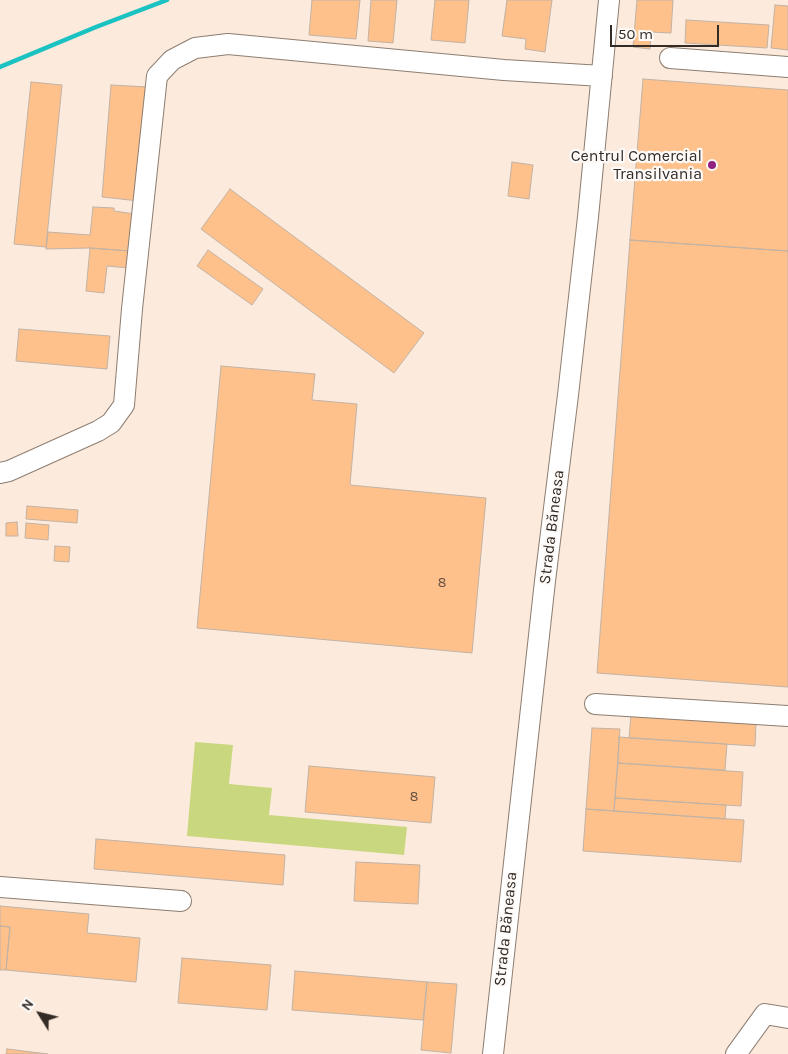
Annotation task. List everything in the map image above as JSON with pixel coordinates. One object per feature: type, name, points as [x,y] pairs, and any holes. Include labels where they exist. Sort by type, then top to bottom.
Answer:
[{"type":"street","name":"Strada Băneasa","points":[[493,1054],[544,591],[570,376],[609,0]]},
{"type":"street","points":[[0,473],[10,471],[98,431],[111,422],[124,405],[132,309],[157,76],[172,60],[195,48],[228,44],[504,70],[602,76]]},
{"type":"street","points":[[670,58],[788,67]]},
{"type":"street","points":[[595,704],[788,716]]},
{"type":"street","points":[[0,886],[181,901]]},
{"type":"street","points":[[736,1054],[765,1014],[788,1018]]},
{"type":"green space","points":[[195,742],[233,745],[229,784],[272,788],[269,815],[407,827],[404,855],[187,836]]},
{"type":"building","points":[[312,0],[360,0],[356,39],[309,35]]},
{"type":"building","points":[[371,0],[397,0],[393,43],[368,41]]},
{"type":"building","points":[[435,0],[469,0],[465,43],[431,40]]},
{"type":"building","points":[[507,0],[552,0],[545,52],[525,49],[526,39],[502,36]]},
{"type":"building","points":[[637,0],[673,0],[671,33],[651,32],[650,49],[633,47]]},
{"type":"building","points":[[775,5],[788,6],[788,50],[771,48]]},
{"type":"building","points":[[686,20],[769,25],[767,48],[685,43]]},
{"type":"building","name":"Centrul Comercial Transilvania","points":[[643,79],[788,90],[788,251],[630,240]]},
{"type":"building","points":[[31,82],[62,85],[46,247],[14,244]]},
{"type":"building","points":[[111,85],[148,87],[139,201],[102,197]]},
{"type":"building","points":[[512,162],[533,165],[529,199],[508,196]]},
{"type":"building","points":[[230,189],[424,333],[394,373],[201,229]]},
{"type":"building","points":[[93,207],[114,208],[114,211],[135,214],[130,251],[90,248],[46,249],[48,232],[90,235]]},
{"type":"building","points":[[630,240],[788,251],[788,687],[597,673]]},
{"type":"building","points":[[90,248],[130,251],[129,268],[107,266],[104,293],[86,291]]},
{"type":"building","points":[[208,250],[263,289],[252,305],[197,266]]},
{"type":"building","points":[[19,329],[110,336],[107,369],[16,361]]},
{"type":"building","points":[[221,366],[315,374],[312,400],[357,404],[350,485],[486,498],[472,653],[197,628]]},
{"type":"building","points":[[27,506],[78,510],[77,523],[26,519]]},
{"type":"building","points":[[17,522],[18,536],[6,536],[6,523]]},
{"type":"building","points":[[26,523],[49,525],[48,540],[25,538]]},
{"type":"building","points":[[55,546],[70,547],[69,562],[54,561]]},
{"type":"building","points":[[631,715],[756,723],[755,746],[629,738]]},
{"type":"building","points":[[592,728],[620,729],[614,811],[586,809]]},
{"type":"building","points":[[619,737],[727,744],[725,770],[618,763]]},
{"type":"building","points":[[618,763],[743,772],[741,806],[615,798]]},
{"type":"building","points":[[309,766],[435,777],[431,823],[305,812]]},
{"type":"building","points":[[615,798],[726,805],[725,819],[614,811]]},
{"type":"building","points":[[586,809],[744,820],[741,862],[583,851]]},
{"type":"building","points":[[96,839],[285,855],[283,885],[94,869]]},
{"type":"building","points":[[356,862],[420,865],[418,904],[354,901]]},
{"type":"building","points":[[0,906],[89,914],[87,933],[140,938],[136,982],[6,970],[10,927],[0,926]]},
{"type":"building","points":[[0,926],[10,927],[6,970],[0,970]]},
{"type":"building","points":[[182,958],[271,965],[267,1010],[178,1003]]},
{"type":"building","points":[[295,971],[427,982],[423,1020],[292,1010]]},
{"type":"building","points":[[427,982],[457,984],[451,1053],[421,1050]]},
{"type":"building","points":[[7,1049],[48,1054],[6,1054]]},
{"type":"waterway","points":[[0,67],[167,0]]},
{"type":"place","name":"Centrul Comercial Transilvania","points":[[712,165]]}]
